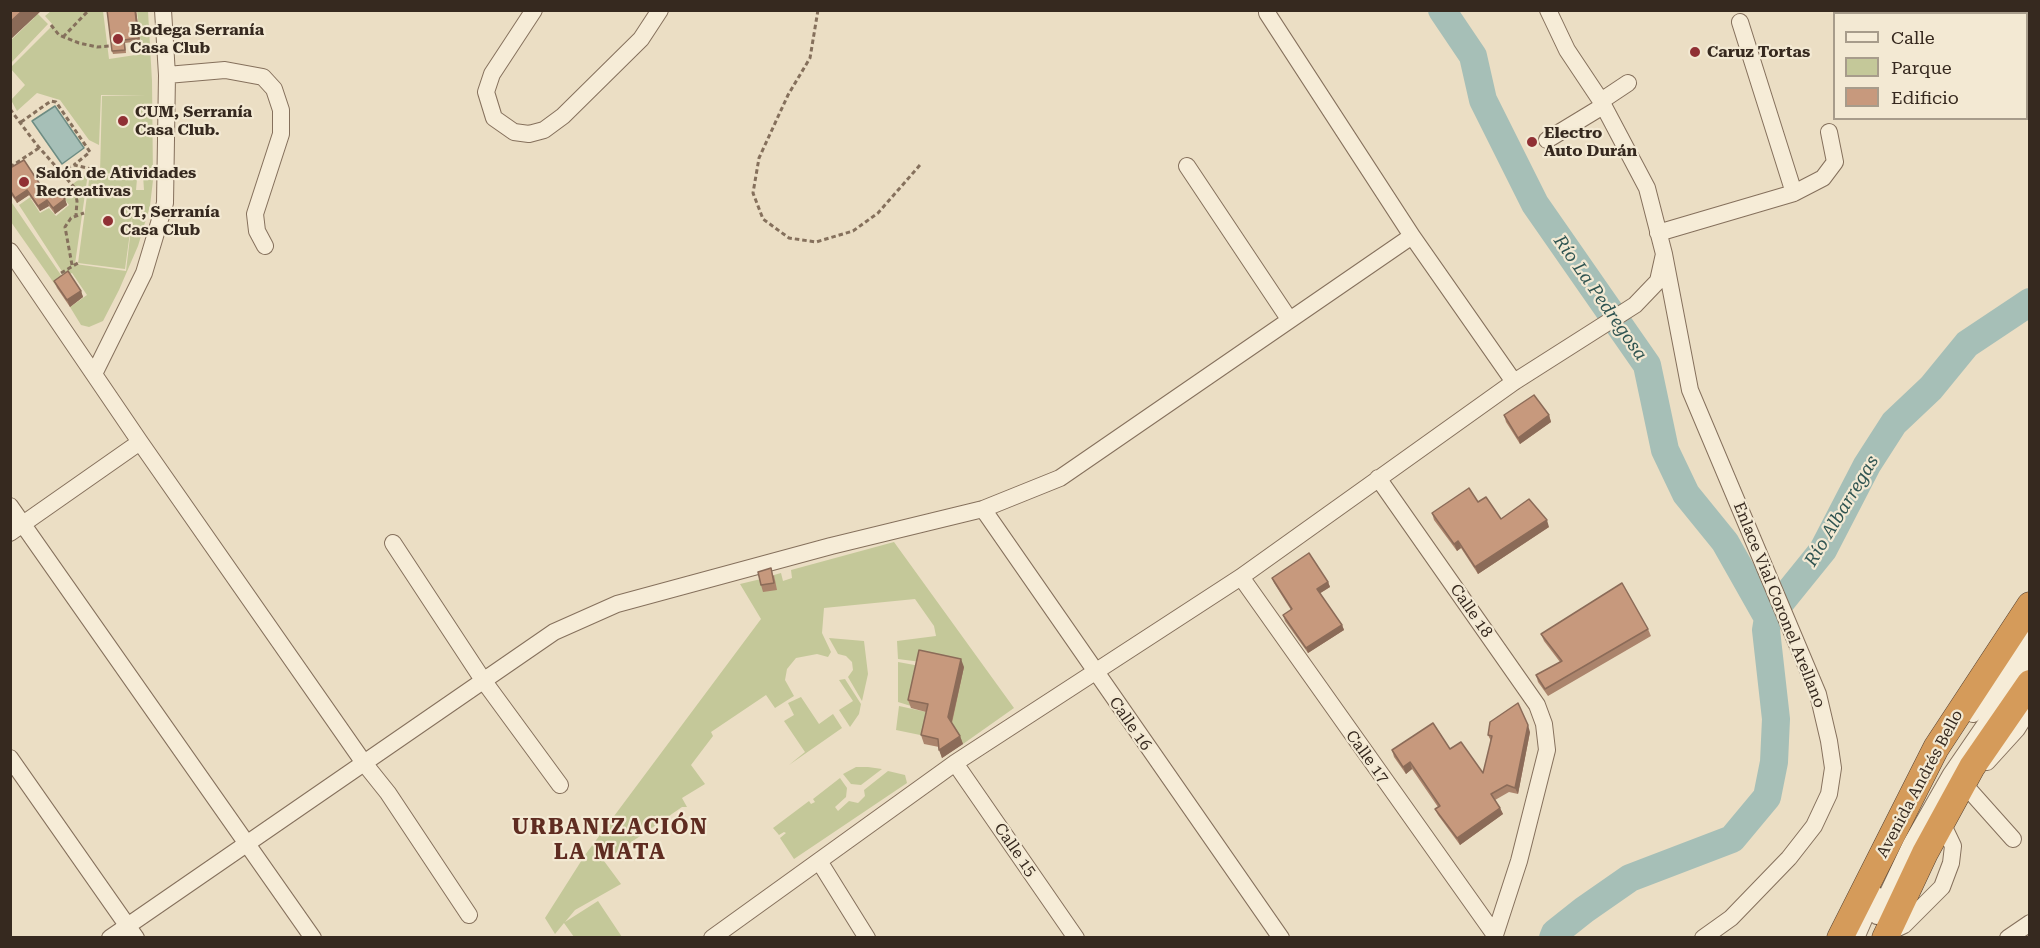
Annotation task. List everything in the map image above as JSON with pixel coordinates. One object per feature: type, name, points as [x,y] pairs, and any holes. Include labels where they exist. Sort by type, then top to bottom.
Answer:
[{"type":"highway","name":"Avenida Andrés Bello","points":[[1840,938],[1936,748],[2026,625]]},
{"type":"highway","points":[[1882,936],[1968,775],[2030,683]]},
{"type":"street","points":[[94,374],[127,310],[158,233],[166,184],[167,75],[163,10]]},
{"type":"street","points":[[534,10],[497,65],[486,92],[494,118],[514,132],[529,134],[544,130],[563,116],[641,39],[660,10]]},
{"type":"street","name":"Enlace Vial Coronel Arellano","points":[[1548,10],[1567,50],[1602,103],[1647,188],[1664,254],[1690,390],[1818,694],[1833,768],[1829,794],[1814,826],[1789,858],[1731,918],[1703,938]]},
{"type":"street","points":[[1267,13],[1412,236],[1514,382]]},
{"type":"street","points":[[1740,22],[1794,193]]},
{"type":"street","points":[[167,75],[225,70],[263,77],[274,89],[281,110],[281,134],[255,214],[257,231],[265,246]]},
{"type":"street","points":[[1547,140],[1628,83]]},
{"type":"street","points":[[1658,233],[1794,193],[1823,178],[1835,162],[1829,132]]},
{"type":"street","points":[[1186,166],[1289,319]]},
{"type":"street","points":[[110,938],[132,932],[246,844],[554,632],[617,604],[831,546],[983,509],[1060,478],[1412,236]]},
{"type":"street","points":[[10,251],[140,442],[364,763],[388,793],[469,915]]},
{"type":"street","points":[[712,938],[955,763],[1241,577],[1514,382],[1635,305],[1658,281],[1664,254]]},
{"type":"street","points":[[16,529],[140,442]]},
{"type":"street","name":"Calle 18","points":[[1378,478],[1537,705],[1548,738],[1519,861],[1494,936]]},
{"type":"street","points":[[10,506],[16,529],[313,938]]},
{"type":"street","name":"Calle 16","points":[[983,509],[1095,674],[1281,938]]},
{"type":"street","points":[[393,543],[483,680],[560,785]]},
{"type":"street","name":"Calle 17","points":[[1241,577],[1494,936]]},
{"type":"street","points":[[1856,938],[1904,833],[1946,752],[2026,625]]},
{"type":"street","points":[[1882,936],[1911,844],[1946,783],[2030,659]]},
{"type":"street","points":[[2013,839],[1968,775],[1990,760],[2017,729],[2030,708]]},
{"type":"street","points":[[10,758],[132,932]]},
{"type":"street","name":"Calle 15","points":[[955,763],[1076,938]]},
{"type":"street","points":[[819,861],[867,938]]},
{"type":"street","points":[[2008,938],[2030,923]]},
{"type":"path","points":[[63,37],[89,10]]},
{"type":"path","points":[[818,10],[810,58],[788,95],[759,158],[753,193],[763,219],[789,238],[816,242],[853,231],[878,213],[920,165]]},
{"type":"path","points":[[51,25],[63,37],[92,46],[110,46]]},
{"type":"path","points":[[21,122],[51,101],[56,102],[90,152],[74,165],[60,172]]},
{"type":"path","points":[[10,109],[75,190],[76,215]]},
{"type":"path","points":[[10,167],[39,148]]},
{"type":"path","points":[[74,165],[100,171]]},
{"type":"path","points":[[72,265],[66,227],[71,218],[84,213]]},
{"type":"path","points":[[62,273],[78,263]]},
{"type":"green space","points":[[35,11],[48,24],[11,63],[11,40],[34,18]]},
{"type":"green space","points":[[51,11],[103,11],[109,59],[142,54],[137,11],[148,11],[152,81],[153,180],[150,206],[138,246],[119,290],[103,321],[89,327],[81,325],[70,307],[87,295],[72,273],[65,276],[19,205],[42,189],[31,199],[40,213],[49,208],[56,216],[69,205],[60,193],[88,173],[75,264],[126,271],[134,203],[125,269],[78,263],[90,173],[137,179],[136,190],[144,190],[143,175],[100,173],[102,96],[146,96],[101,95],[99,145],[89,140],[60,100],[37,93],[17,111],[11,100],[25,85],[10,68],[53,25],[45,16]]},
{"type":"green space","points":[[10,200],[65,281],[56,286],[11,222]]},
{"type":"green space","points":[[894,542],[1014,708],[963,744],[921,662],[898,659],[897,641],[936,636],[934,626],[915,599],[824,608],[822,633],[831,652],[828,657],[817,654],[796,658],[787,669],[785,680],[794,696],[775,708],[766,695],[711,732],[713,736],[691,765],[705,784],[682,798],[687,807],[682,807],[604,861],[621,884],[575,910],[565,922],[598,901],[622,937],[574,937],[564,923],[555,934],[545,918],[585,855],[761,619],[740,584],[761,579],[776,590],[774,575],[781,573],[783,581],[792,578],[791,570]]},
{"type":"green space","points":[[829,638],[864,641],[868,674],[862,701],[848,677],[853,670],[852,662],[846,656],[838,654]]},
{"type":"green space","points":[[898,662],[920,666],[911,706],[898,702]]},
{"type":"green space","points":[[845,679],[861,704],[859,714],[850,727],[839,710],[853,701],[839,680]]},
{"type":"green space","points":[[801,697],[819,724],[833,714],[842,728],[789,765],[805,752],[784,721],[794,715],[788,703]]},
{"type":"green space","points":[[899,706],[931,713],[925,736],[896,730]]},
{"type":"green space","points":[[856,767],[882,769],[861,785],[851,784],[843,774]]},
{"type":"green space","points":[[888,771],[905,775],[907,783],[794,859],[780,838],[786,833],[779,835],[773,828],[809,801],[811,804],[815,802],[813,799],[840,778],[847,788],[846,797],[835,807],[838,811],[849,801],[858,803],[865,796],[864,790]]},
{"type":"water","points":[[55,106],[84,148],[62,164],[32,121]]},
{"type":"building","points":[[10,10],[23,10],[10,22]]},
{"type":"building","points":[[107,10],[135,10],[138,38],[124,40],[125,50],[112,51]]},
{"type":"building","points":[[24,160],[47,195],[56,188],[65,199],[53,208],[47,200],[38,206],[27,190],[15,198],[10,190],[10,168]]},
{"type":"building","points":[[68,271],[81,291],[67,300],[54,281]]},
{"type":"building","points":[[1534,395],[1549,415],[1518,438],[1504,415]]},
{"type":"building","points":[[1469,488],[1478,502],[1486,497],[1501,519],[1529,499],[1547,520],[1475,567],[1458,541],[1454,544],[1432,513]]},
{"type":"building","points":[[1309,553],[1328,582],[1317,589],[1342,625],[1306,648],[1283,615],[1292,609],[1272,578]]},
{"type":"building","points":[[771,568],[774,583],[761,585],[758,572]]},
{"type":"building","points":[[1622,583],[1648,629],[1545,689],[1536,675],[1562,661],[1541,634]]},
{"type":"building","points":[[919,650],[961,659],[948,717],[960,736],[939,750],[938,739],[921,735],[928,704],[908,700]]},
{"type":"building","points":[[1518,703],[1528,725],[1515,788],[1507,785],[1491,794],[1500,808],[1457,838],[1435,809],[1440,806],[1410,762],[1403,767],[1392,750],[1433,723],[1450,749],[1461,742],[1483,773],[1492,736],[1488,735],[1490,722]]},
{"type":"waterway","name":"Río La Pedregosa","points":[[1442,10],[1473,56],[1483,100],[1535,204],[1647,365],[1665,450],[1686,494],[1725,542],[1768,618]]},
{"type":"waterway","name":"Río Albarregas","points":[[1553,938],[1555,933],[1584,910],[1630,878],[1732,839],[1767,797],[1774,762],[1776,719],[1766,630],[1768,618],[1823,550],[1867,465],[1894,423],[1931,388],[1967,344],[2030,302]]},
{"type":"place","name":"Bodega Serranía Casa Club","points":[[118,39]]},
{"type":"place","name":"Caruz Tortas","points":[[1695,52]]},
{"type":"place","name":"CUM, Serranía Casa Club.","points":[[123,121]]},
{"type":"place","name":"Electro Auto Durán","points":[[1532,142]]},
{"type":"place","name":"Salón de Atividades Recreativas","points":[[24,182]]},
{"type":"place","name":"CT, Serranía Casa Club","points":[[108,221]]},
{"type":"district","name":"URBANIZACIÓN LA MATA","points":[[610,840]]}]
